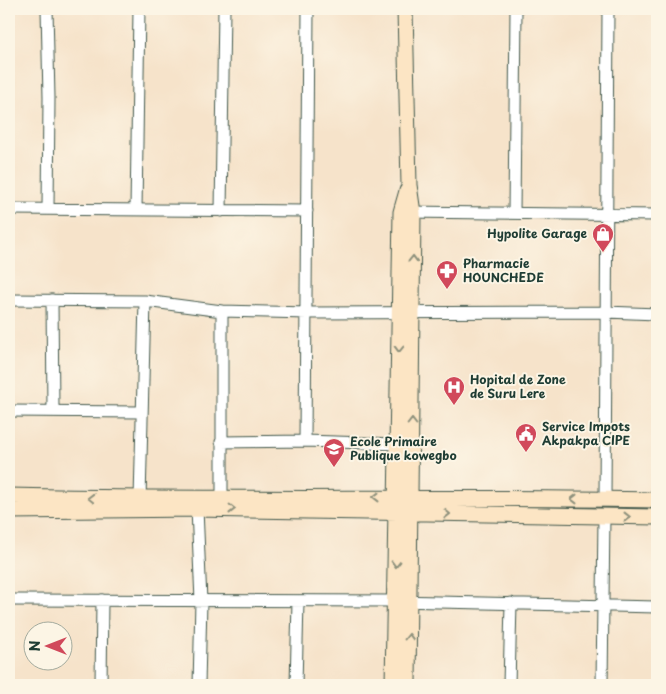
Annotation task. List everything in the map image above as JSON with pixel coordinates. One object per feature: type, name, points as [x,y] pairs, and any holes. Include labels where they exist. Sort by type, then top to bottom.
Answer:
[{"type":"street","points":[[47,9],[49,98],[48,209]]},
{"type":"street","points":[[136,210],[139,9]]},
{"type":"street","points":[[222,211],[224,9]]},
{"type":"street","points":[[305,441],[308,9]]},
{"type":"street","points":[[405,9],[409,185],[407,212],[402,601],[408,685]]},
{"type":"street","points":[[514,213],[516,9]]},
{"type":"street","points":[[604,499],[608,9]]},
{"type":"street","points":[[9,209],[307,211]]},
{"type":"street","points":[[407,212],[606,216],[657,215]]},
{"type":"street","points":[[9,300],[145,300],[222,311],[307,313],[606,312],[657,314]]},
{"type":"street","points":[[52,300],[53,410]]},
{"type":"street","points":[[140,499],[145,300]]},
{"type":"street","points":[[222,311],[222,497]]},
{"type":"street","points":[[404,497],[397,444],[406,313]]},
{"type":"street","points":[[9,411],[141,412]]},
{"type":"street","points":[[222,442],[305,441],[397,444]]},
{"type":"street","points":[[9,496],[140,499],[404,497],[657,500]]},
{"type":"street","points":[[197,509],[201,600],[200,685]]},
{"type":"street","points":[[9,511],[197,509],[657,517]]},
{"type":"street","points":[[602,685],[604,517]]},
{"type":"street","points":[[9,600],[402,601],[657,607]]},
{"type":"street","points":[[101,685],[102,600]]},
{"type":"street","points":[[296,685],[298,601]]},
{"type":"street","points":[[393,685],[402,601]]},
{"type":"street","points":[[509,685],[511,603]]},
{"type":"waterway","points":[[497,507],[657,507]]},
{"type":"place","name":"Hypolite Garage","points":[[603,253]]},
{"type":"place","name":"Pharmacie HOUNCHEDE","points":[[447,290]]},
{"type":"place","name":"Hopital de Zone de Suru Lere","points":[[454,406]]},
{"type":"place","name":"Service Impots Akpakpa CIPE","points":[[526,453]]},
{"type":"place","name":"Ecole Primaire Publique kowegbo","points":[[334,468]]}]
